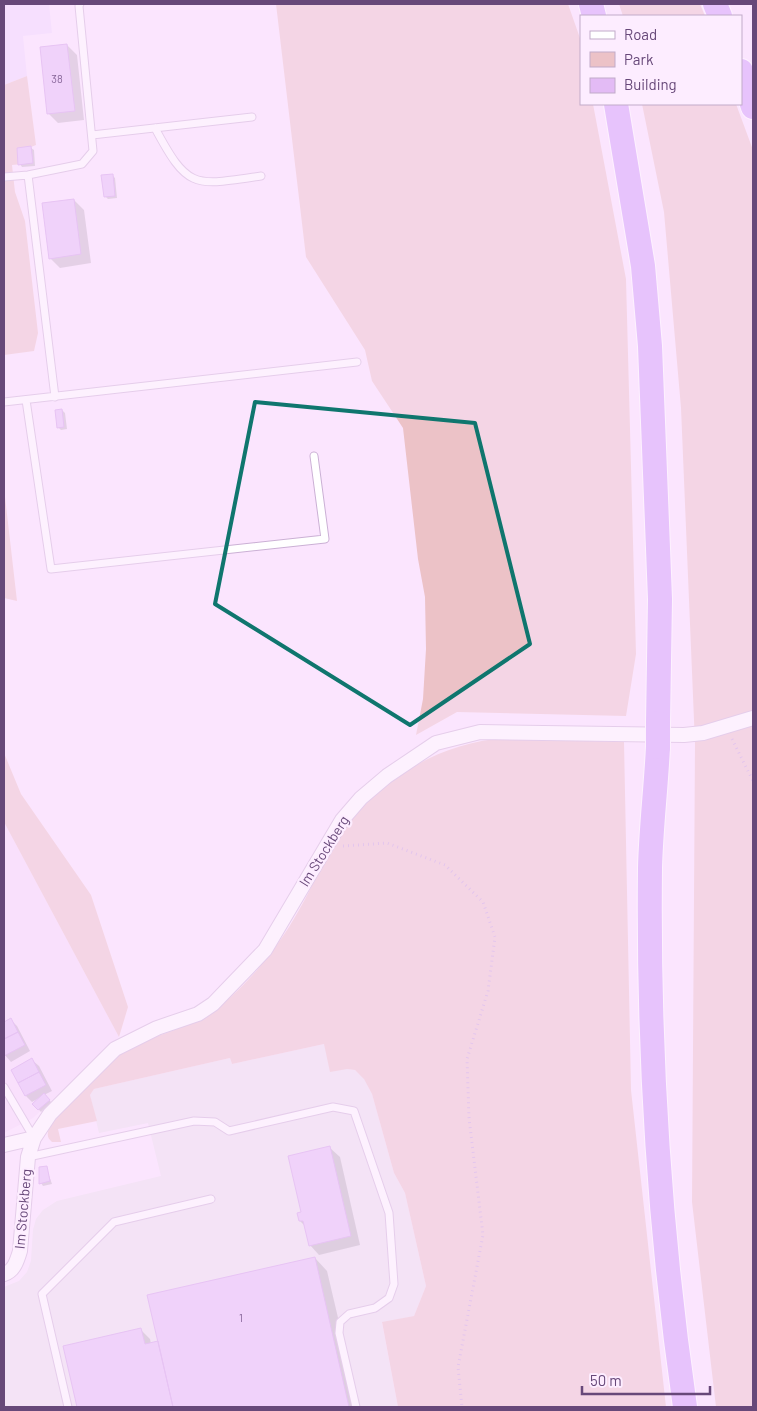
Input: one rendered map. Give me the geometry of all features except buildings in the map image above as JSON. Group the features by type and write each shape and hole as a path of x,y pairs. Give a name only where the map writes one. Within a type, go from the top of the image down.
{"highway":[{"path":"742,74 753,107"},
{"path":"616,105 644,266 650,346 660,599 658,747 650,866 651,1031 661,1206 671,1315 685,1407"}],"street":[{"name":"Im Stockberg","path":"4,1274 8,1273 17,1262 20,1251 28,1157 34,1138 50,1114 115,1048 157,1028 198,1014 213,1004 265,950 342,820 361,798 387,776 430,746 456,737 480,732 684,735 703,733 753,718"},
{"path":"4,1145 34,1138"}],"lane":[{"path":"4,177 28,175 82,164 93,151 80,4"},
{"path":"92,135 252,117"},
{"path":"155,128 173,162 190,178 212,184 261,176"},
{"path":"28,175 55,396"},
{"path":"4,402 357,362"},
{"path":"26,400 51,569 325,539 314,456"},
{"path":"4,1087 34,1138"},
{"path":"28,1157 194,1121 215,1122 229,1131 333,1107 354,1111 360,1122 389,1213 394,1284 389,1298 375,1308 349,1314 340,1322 339,1333 356,1407"},
{"path":"68,1407 42,1294 114,1222 211,1200"}],"path":[{"path":"726,726 753,781"},
{"path":"325,847 387,843 445,865 483,902 495,937 488,991 468,1059 469,1118 483,1235 458,1367 462,1407"}],"highlighted area":[{"path":"255,402 475,423 530,644 410,725 215,604"}],"shaded area":[{"path":"4,4 49,4 52,33 23,36 27,76 4,85"},
{"path":"4,822 119,1037 33,1118 4,1133"},
{"path":"324,1044 347,1069 355,1070 364,1078 372,1094 394,1173 405,1193 426,1286 414,1316 382,1323 398,1407 4,1407 4,1287 19,1281 27,1272 31,1261 33,1230 36,1219 43,1210 57,1201 161,1176 148,1123 99,1133 90,1095 94,1089 230,1058 232,1064"}],"green space":[{"path":"276,4 568,4 580,38 580,105 593,105 626,279 636,654 626,716 457,712 416,735 423,699 426,649 425,597 418,559 403,428 372,381 365,350 306,257"},
{"path":"619,4 700,4 705,15 623,15"},
{"path":"27,76 36,145 31,147 33,163 12,165 15,192 25,221 38,333 34,351 4,355 4,85"},
{"path":"642,105 736,105 753,150 753,1407 716,1407 692,1202 695,744 681,408 664,212"},
{"path":"4,488 17,601 4,598"},
{"path":"504,738 624,742 631,1090 666,1407 398,1407 382,1322 414,1316 426,1286 405,1193 394,1173 372,1094 364,1079 355,1070 347,1069 330,1072 324,1044 232,1064 230,1058 94,1089 90,1095 97,1121 58,1129 61,1142 52,1142 48,1137 48,1132 59,1115 82,1089 118,1055 137,1044 186,1026 209,1014 232,996 254,974 283,937 339,837 354,817 390,782 411,768 456,748 479,741"},
{"path":"4,753 21,794 91,895 128,1007 119,1037 4,822"}]}
